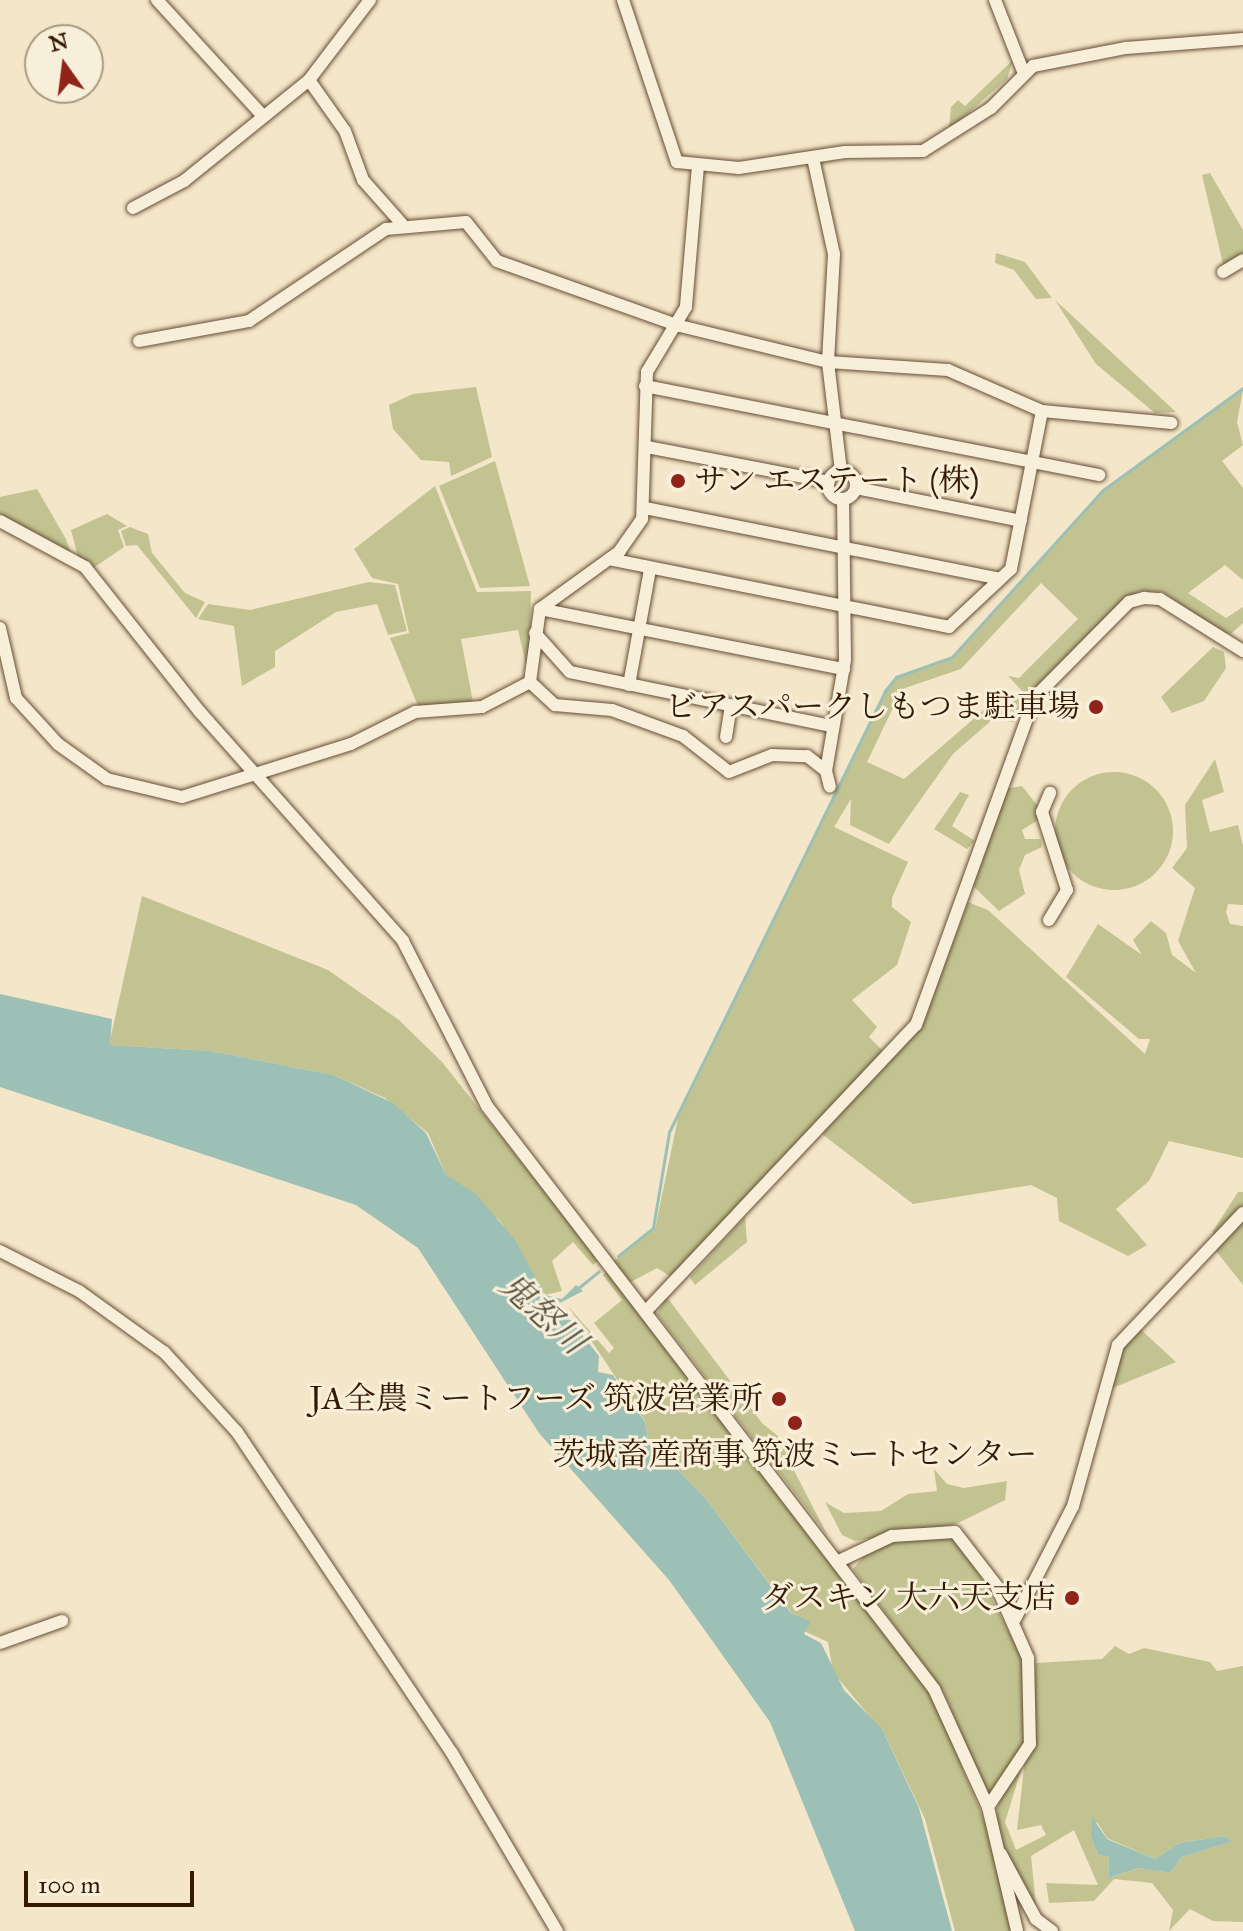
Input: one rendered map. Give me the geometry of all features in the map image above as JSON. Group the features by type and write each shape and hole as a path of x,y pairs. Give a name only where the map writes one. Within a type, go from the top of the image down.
{"street":[{"path":"157,0 263,116"},
{"path":"133,208 184,181 309,80 370,0"},
{"path":"623,0 677,162 698,166 767,167 813,158 923,151 991,108 1023,71 1126,48 1243,39"},
{"path":"995,0 1023,71"},
{"path":"309,80 345,131 363,180 402,224"},
{"path":"813,158 834,254 828,362 841,471"},
{"path":"530,682 540,609 609,559 637,531 645,508 645,386 660,345 680,326 698,166"},
{"path":"139,341 249,321 402,224 466,222 497,261 680,326 828,362 948,370 1042,411 1171,423"},
{"path":"1223,272 1243,260"},
{"path":"645,386 1099,475"},
{"path":"609,559 949,627 1011,569 1042,411"},
{"path":"647,447 829,482"},
{"path":"829,482 841,471"},
{"path":"841,471 853,476 856,488"},
{"path":"829,482 832,494 843,499"},
{"path":"856,488 1021,521"},
{"path":"843,499 856,488"},
{"path":"830,787 826,771 834,748 830,726 844,669 843,499"},
{"path":"645,508 999,579"},
{"path":"0,521 85,567 253,771 393,928 444,1011 487,1106 647,1310 934,1689 988,1807 1017,1931"},
{"path":"629,685 650,569"},
{"path":"647,1310 916,1025 1005,767 1035,697 1129,602 1160,599 1243,651"},
{"path":"540,609 844,669"},
{"path":"0,628 16,698 58,744 107,779 182,797 253,771 351,744 415,712 482,707 530,682"},
{"path":"535,633 570,672 830,726"},
{"path":"530,682 555,705 612,710 683,736 729,772 795,754 826,771"},
{"path":"726,737 731,706"},
{"path":"1049,920 1067,890 1042,812 1050,793"},
{"path":"1015,1619 1073,1506 1118,1345 1243,1213"},
{"path":"0,1251 79,1291 164,1352 237,1432 452,1753 557,1931"},
{"path":"839,1561 892,1536 955,1532 1015,1619 1028,1658 1030,1744 988,1807"},
{"path":"0,1643 62,1621"},
{"path":"1001,1854 1036,1919 1052,1931"}],"green space":[{"path":"1013,60 1007,79 949,130 951,107 958,100 965,106"},
{"path":"1210,173 1243,230 1243,257 1224,268 1202,175"},
{"path":"996,253 1025,262 1052,298 1036,299 1014,270 995,263"},
{"path":"1055,300 1176,412 1155,413 1096,364"},
{"path":"476,387 492,457 451,476 449,462 421,460 393,429 389,405 413,394"},
{"path":"1243,390 1237,422 1243,445 1222,461 1243,488 1243,580 1225,565 1188,593 1226,618 1243,607 1243,623 1231,634 1221,632 1163,592 1139,591 1028,697 1008,676 1019,678 1078,619 1041,583 961,669 902,689 867,762 904,779 1007,690 1024,703 1013,722 993,719 953,754 889,844 850,825 851,799 834,827 908,862 892,898 892,907 911,922 897,965 852,1000 877,1027 869,1037 884,1052 673,1278 657,1268 629,1283 613,1262 655,1229 678,1118 887,690 897,678 953,657 1104,491"},
{"path":"495,461 530,586 480,588 439,486"},
{"path":"435,486 477,592 531,591 529,677 518,630 461,639 473,702 418,706 390,638 409,633 398,584 372,578 354,549"},
{"path":"37,489 71,553 0,518 0,497"},
{"path":"107,514 127,526 118,530 124,547 92,569 78,557 71,530"},
{"path":"130,527 148,534 152,553 185,593 205,602 196,618 137,545 126,546 121,531"},
{"path":"369,582 395,585 407,631 388,635 377,604 336,612 275,651 275,667 242,686 234,626 198,619 208,604 250,610"},
{"path":"1213,647 1224,652 1226,668 1204,701 1172,713 1161,697"},
{"path":"1215,759 1224,792 1202,800 1210,832 1238,825 1243,846 1243,905 1228,904 1226,912 1230,924 1243,926 1243,1158 1169,1141 1149,1181 1116,1209 1147,1245 1128,1256 1059,1221 1057,1198 1031,1185 913,1204 822,1134 922,1027 968,902 988,910 1145,1054 1150,1039 1139,1039 1066,977 1098,924 1142,955 1133,940 1151,921 1166,933 1172,955 1196,973 1178,941 1195,888 1172,868 1187,848 1185,805"},
{"path":"1114,772 1137,776 1156,789 1169,808 1173,831 1169,854 1156,873 1137,886 1114,890 1091,886 1072,873 1059,854 1055,831 1059,808 1072,789 1091,776"},
{"path":"1022,786 1037,805 1038,820 1022,830 1025,839 1041,839 1042,847 1025,855 1019,870 1025,894 999,911 971,884 1004,789"},
{"path":"960,792 969,795 952,826 975,841 967,849 934,829"},
{"path":"142,896 328,970 399,1020 442,1062 599,1260 593,1265 573,1242 552,1261 562,1291 545,1295 500,1221 446,1175 428,1133 385,1098 334,1075 211,1051 109,1045"},
{"path":"1238,1192 1243,1192 1243,1285 1213,1247 1213,1231"},
{"path":"745,1217 747,1242 695,1285 690,1277"},
{"path":"609,1270 930,1691 990,1834 1011,1931 955,1931 925,1819 885,1735 833,1672 828,1642 806,1632 706,1499 648,1439 645,1421 568,1306 609,1353 614,1348 594,1323 622,1300 603,1275"},
{"path":"666,1296 762,1423 789,1445 787,1457 828,1536 657,1314"},
{"path":"1138,1327 1176,1362 1108,1390 1123,1347"},
{"path":"934,1469 947,1484 964,1488 1007,1481 1005,1500 956,1524 855,1541 842,1535 825,1502 844,1513 881,1511 908,1494 937,1491"},
{"path":"918,1534 948,1535 965,1546 1023,1660 1023,1748 988,1794 943,1691 853,1569 872,1546"},
{"path":"1115,1646 1129,1654 1144,1648 1210,1662 1217,1671 1243,1666 1243,1922 1213,1921 1190,1909 1169,1931 1173,1910 1152,1883 1114,1879 1094,1901 1049,1903 1046,1883 1098,1885 1074,1830 1031,1856 1037,1916 1003,1844 996,1819 1001,1789 1021,1770 1005,1822 1016,1850 1046,1835 1041,1825 1017,1830 1036,1663 1102,1659","holes":["1097,1822 1107,1838 1155,1859 1179,1843 1224,1836 1231,1841 1182,1857 1170,1873 1140,1868 1108,1878 1109,1857 1098,1855 1091,1837"]}],"water":[{"name":"鬼怒川","path":"0,994 112,1019 110,1045 211,1051 334,1075 393,1103 426,1133 446,1175 476,1194 515,1240 545,1295 562,1299 576,1285 583,1291 558,1304 599,1356 598,1372 613,1375 645,1422 648,1439 706,1499 791,1613 811,1622 804,1634 821,1643 844,1690 882,1729 919,1808 952,1931 855,1931 770,1722 669,1580 539,1433 418,1248 356,1205 0,1087"},
{"path":"1092,1817 1107,1839 1155,1859 1179,1843 1224,1836 1232,1841 1182,1857 1170,1873 1139,1868 1108,1878 1109,1857 1098,1855 1091,1837"}],"waterway":[{"path":"618,1256 653,1228 669,1132 885,691 896,677 952,657 1103,490 1243,388"},
{"path":"577,1289 599,1271"}],"place":[{"name":"サン エステート (株)","path":"678,481"},
{"name":"ビアスパークしもつま駐車場","path":"1096,707"},
{"name":"JA全農ミートフーズ 筑波営業所","path":"779,1399"},
{"name":"茨城畜産商事 筑波ミートセンター","path":"795,1423"},
{"name":"ダスキン 大六天支店","path":"1072,1598"}]}
